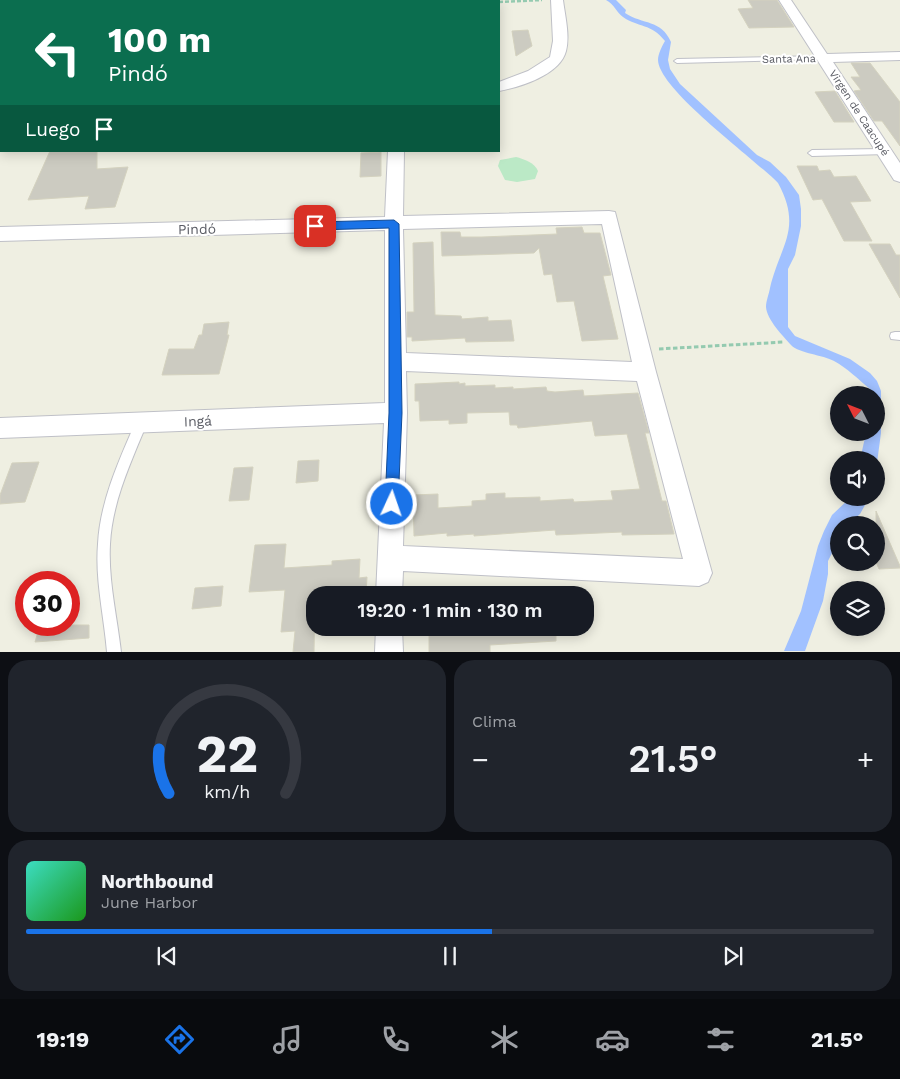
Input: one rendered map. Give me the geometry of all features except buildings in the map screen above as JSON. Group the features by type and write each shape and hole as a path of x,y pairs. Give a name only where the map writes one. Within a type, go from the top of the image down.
{"street":[{"path":"500,87 539,71 552,62 559,51 557,0"},
{"name":"Virgen de Caacupé","path":"785,0 900,176"},
{"name":"Santa Ana","path":"823,58 900,56"},
{"path":"389,586 396,413 394,224 396,152"},
{"name":"Pindó","path":"0,234 609,217 643,361"},
{"path":"389,558 699,573 643,361 395,362"},
{"name":"Ingá","path":"0,428 396,413"},
{"path":"389,636 389,652"}],"lane":[{"name":"Santa Ana","path":"677,61 823,58"},
{"path":"812,154 884,152"},
{"path":"114,652 106,570 105,533 120,475 141,423"}],"path":[{"path":"500,2 542,0"},
{"path":"643,361 784,342"}],"green space":[{"path":"516,157 526,160 534,166 538,171 535,179 517,182 505,180 498,166 500,160"}],"water":[{"path":"606,0 616,0 626,10 625,13 662,29 671,42 668,60 670,69 680,84 757,155 770,162 786,177 799,195 801,226 795,255 788,269 788,327 795,336 850,359 870,373 879,386 867,386 834,361 794,348 776,328 769,317 766,305 774,273 784,248 789,225 789,213 778,183 690,106 662,73 658,60 665,41 660,35 650,28 623,17"},
{"path":"864,441 880,441 879,451 862,451"},
{"path":"842,506 864,506 858,516 832,515"},
{"path":"830,519 830,557 823,601 805,651 784,651 801,611 818,546"}],"route":[{"path":"315,226 394,224 396,413 392,504"}]}
